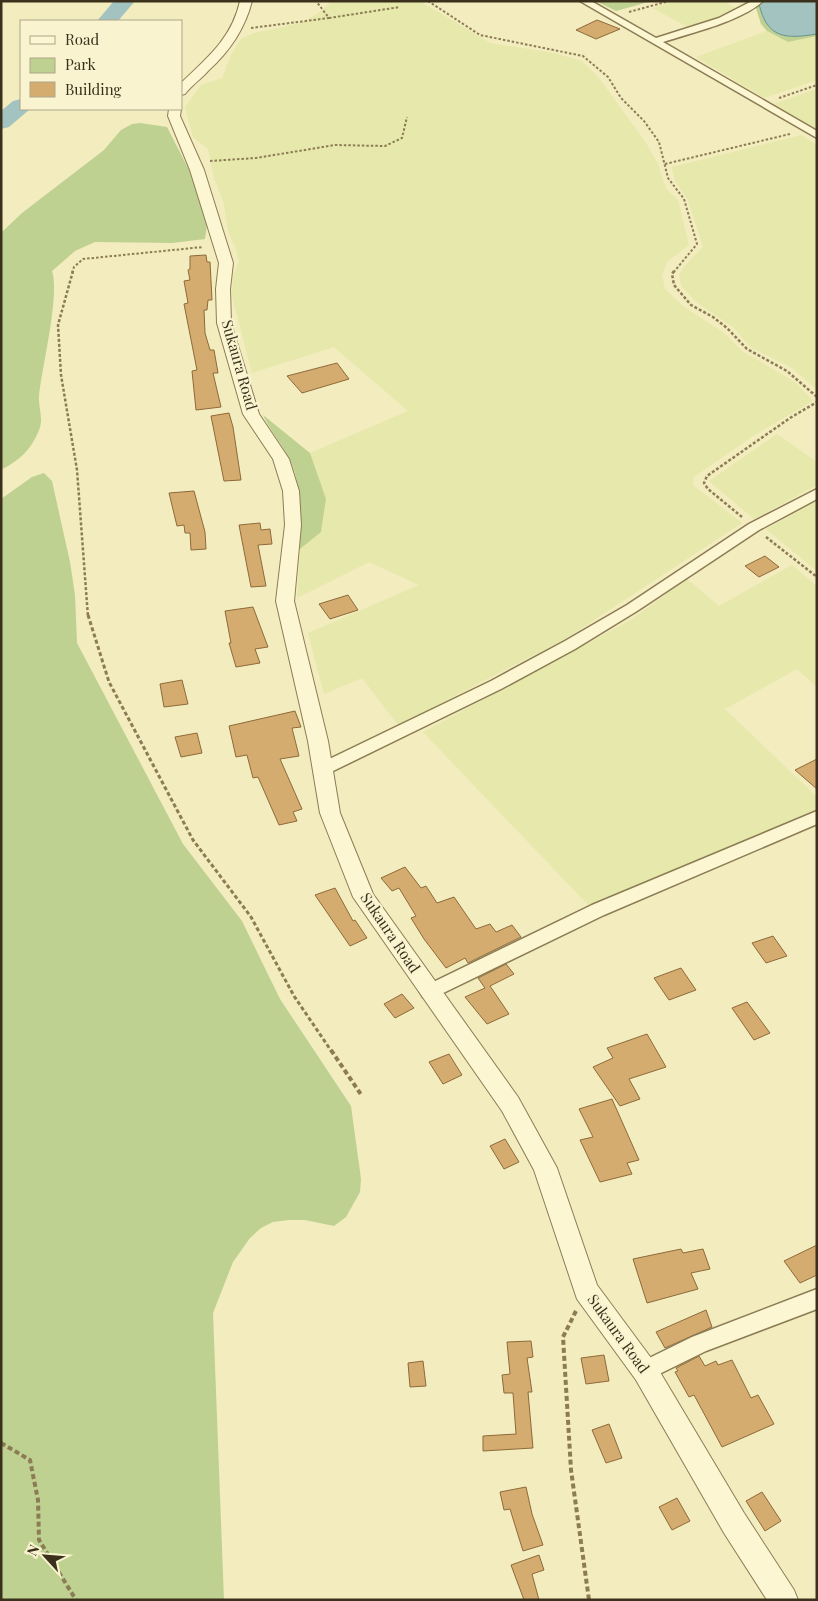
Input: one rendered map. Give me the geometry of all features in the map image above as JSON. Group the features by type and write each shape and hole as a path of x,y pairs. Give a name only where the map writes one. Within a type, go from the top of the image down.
{"street":[{"path":"182,90 214,58 238,27 244,16 246,1"},
{"path":"584,1 657,41 817,135"},
{"path":"657,41 744,11 759,1"},
{"name":"Sukaura Road","path":"175,110 174,116 197,170 221,243 226,263 223,288 224,323 251,414 281,459 291,492 293,525 285,601 330,813 364,897 510,1104 545,1168 586,1291 645,1370 734,1523 784,1600"},
{"path":"322,769 496,686 570,646 632,608 754,526 817,493"},
{"path":"430,992 598,910 817,817"},
{"path":"645,1370 699,1344 817,1298"}],"path":[{"path":"316,1 329,18"},
{"path":"428,1 480,36 583,56 608,77 621,98 644,121 659,142 668,178 684,200 697,244 672,274 674,286 691,305 713,317 727,328 747,349 787,371 817,397"},
{"path":"612,17 669,1"},
{"path":"238,27 255,28 289,25 400,7"},
{"path":"762,104 817,85"},
{"path":"197,170 212,159 256,158 335,145 385,146 402,138 407,118"},
{"path":"664,164 808,130"},
{"path":"221,243 188,250 101,256 83,259 74,267 58,325 61,374 77,470 88,619 109,682 193,840 251,917 294,996 362,1096"},
{"path":"817,402 790,418 706,476 704,483 708,489 817,577"},
{"path":"586,1291 562,1337 570,1470 589,1600"},
{"path":"1,1443 30,1460 38,1500 39,1540 76,1600"}],"green space":[{"path":"332,1 420,1 490,43 554,53 582,61 599,78 646,143 658,164 666,189 678,200 689,245 668,261 662,275 665,289 684,307 723,332 742,351 795,382 813,401 753,436 694,477 693,485 742,523 565,639 398,725 362,678 324,694 308,633 419,585 369,562 297,598 300,549 321,532 326,500 310,453 408,411 334,347 252,373 232,296 233,276 239,262 236,249 228,231 224,204 214,178 208,149 193,137 185,107 201,85 222,78 231,55 241,39 254,33 301,23 320,12"},
{"path":"596,1 652,1 616,11"},
{"path":"674,1 723,1 741,11 692,29 652,8"},
{"path":"759,4 767,24 779,34 796,36 817,34 817,36 788,42 767,31 761,24 755,5"},
{"path":"767,31 788,42 817,36 817,80 764,98 696,57"},
{"path":"817,89 817,130 774,104 810,91"},
{"path":"140,123 167,127 190,172 207,225 205,239 172,243 95,242 75,251 52,271 54,297 39,396 40,426 36,437 24,454 1,470 1,233 22,213 104,150 121,130 132,124"},
{"path":"801,135 817,145 817,390 792,368 750,347 734,328 696,302 681,285 679,275 684,266 703,247 688,200 675,181 672,167"},
{"path":"263,415 310,453 326,499 321,532 300,549 299,502 293,468"},
{"path":"777,434 817,462 817,485 754,519 709,481"},
{"path":"44,473 52,481 70,562 75,595 77,643 183,844 242,921 280,999 351,1106 361,1179 360,1192 346,1217 334,1226 305,1220 289,1220 273,1222 261,1228 250,1238 233,1262 213,1313 224,1600 1,1600 1,499 32,477"},
{"path":"817,501 817,571 766,529"},
{"path":"792,565 817,586 817,687 797,669 725,709 817,797 817,810 591,908 423,732 629,621 687,579 719,606"}],"water":[{"path":"764,1 817,1 817,34 787,36 779,34 767,24 763,16 759,4"}],"building":[{"path":"597,20 620,29 596,39 576,30"},
{"path":"206,255 207,262 210,262 212,300 208,300 207,310 204,310 205,333 210,350 214,350 218,373 213,373 221,407 196,410 192,371 197,370 184,304 188,303 184,281 190,280 188,270 190,269 190,256"},
{"path":"337,363 349,379 302,393 287,376"},
{"path":"229,413 241,480 224,481 211,416"},
{"path":"194,491 205,532 206,549 191,550 190,533 185,533 184,525 177,526 169,493"},
{"path":"260,523 261,530 270,529 272,544 258,545 266,586 251,587 239,525"},
{"path":"765,556 779,567 759,577 745,566"},
{"path":"348,595 358,610 330,619 319,604"},
{"path":"253,607 268,647 255,649 260,663 236,667 229,643 231,643 225,611"},
{"path":"182,680 188,704 164,707 160,684"},
{"path":"295,711 301,727 292,728 299,756 280,759 302,809 293,812 297,821 279,825 258,777 253,778 247,755 236,757 229,726"},
{"path":"197,733 202,753 181,757 175,737"},
{"path":"817,759 817,789 795,770"},
{"path":"405,867 421,888 426,886 437,903 454,897 476,929 490,924 496,932 512,925 521,937 468,963 465,958 446,968 411,918 416,916 399,888 392,891 381,878"},
{"path":"335,888 353,921 355,920 367,938 350,946 315,895"},
{"path":"773,936 787,956 766,963 752,943"},
{"path":"506,964 514,974 490,986 509,1014 487,1024 465,997 485,988 478,978"},
{"path":"681,968 696,990 669,1000 654,978"},
{"path":"402,994 414,1008 395,1018 384,1004"},
{"path":"747,1002 770,1033 754,1040 732,1008"},
{"path":"647,1034 666,1067 629,1079 640,1099 620,1106 593,1067 613,1058 607,1048"},
{"path":"449,1054 462,1075 443,1084 429,1062"},
{"path":"612,1099 639,1160 627,1163 632,1174 600,1182 580,1140 593,1137 579,1109"},
{"path":"505,1139 519,1162 504,1169 490,1146"},
{"path":"817,1245 817,1275 800,1283 784,1261"},
{"path":"681,1249 683,1253 703,1249 710,1269 691,1273 698,1289 647,1303 633,1259"},
{"path":"706,1310 712,1327 665,1348 656,1332"},
{"path":"531,1341 533,1357 527,1358 532,1392 528,1392 533,1448 483,1451 483,1436 516,1434 513,1393 504,1393 502,1375 510,1374 507,1342"},
{"path":"604,1355 609,1381 586,1384 581,1358"},
{"path":"699,1356 705,1366 716,1361 718,1365 732,1360 751,1398 758,1395 774,1424 722,1447 694,1395 689,1397 675,1372 678,1371 676,1368"},
{"path":"423,1361 426,1386 410,1387 408,1363"},
{"path":"609,1424 622,1458 606,1463 592,1430"},
{"path":"526,1487 532,1514 543,1545 523,1551 510,1509 504,1510 500,1492"},
{"path":"762,1492 781,1521 765,1531 746,1501"},
{"path":"677,1498 690,1521 672,1530 659,1507"},
{"path":"539,1555 544,1570 532,1574 539,1600 524,1600 511,1565"}],"waterway":[{"path":"108,20 125,1"},
{"path":"1,122 20,107"}]}
